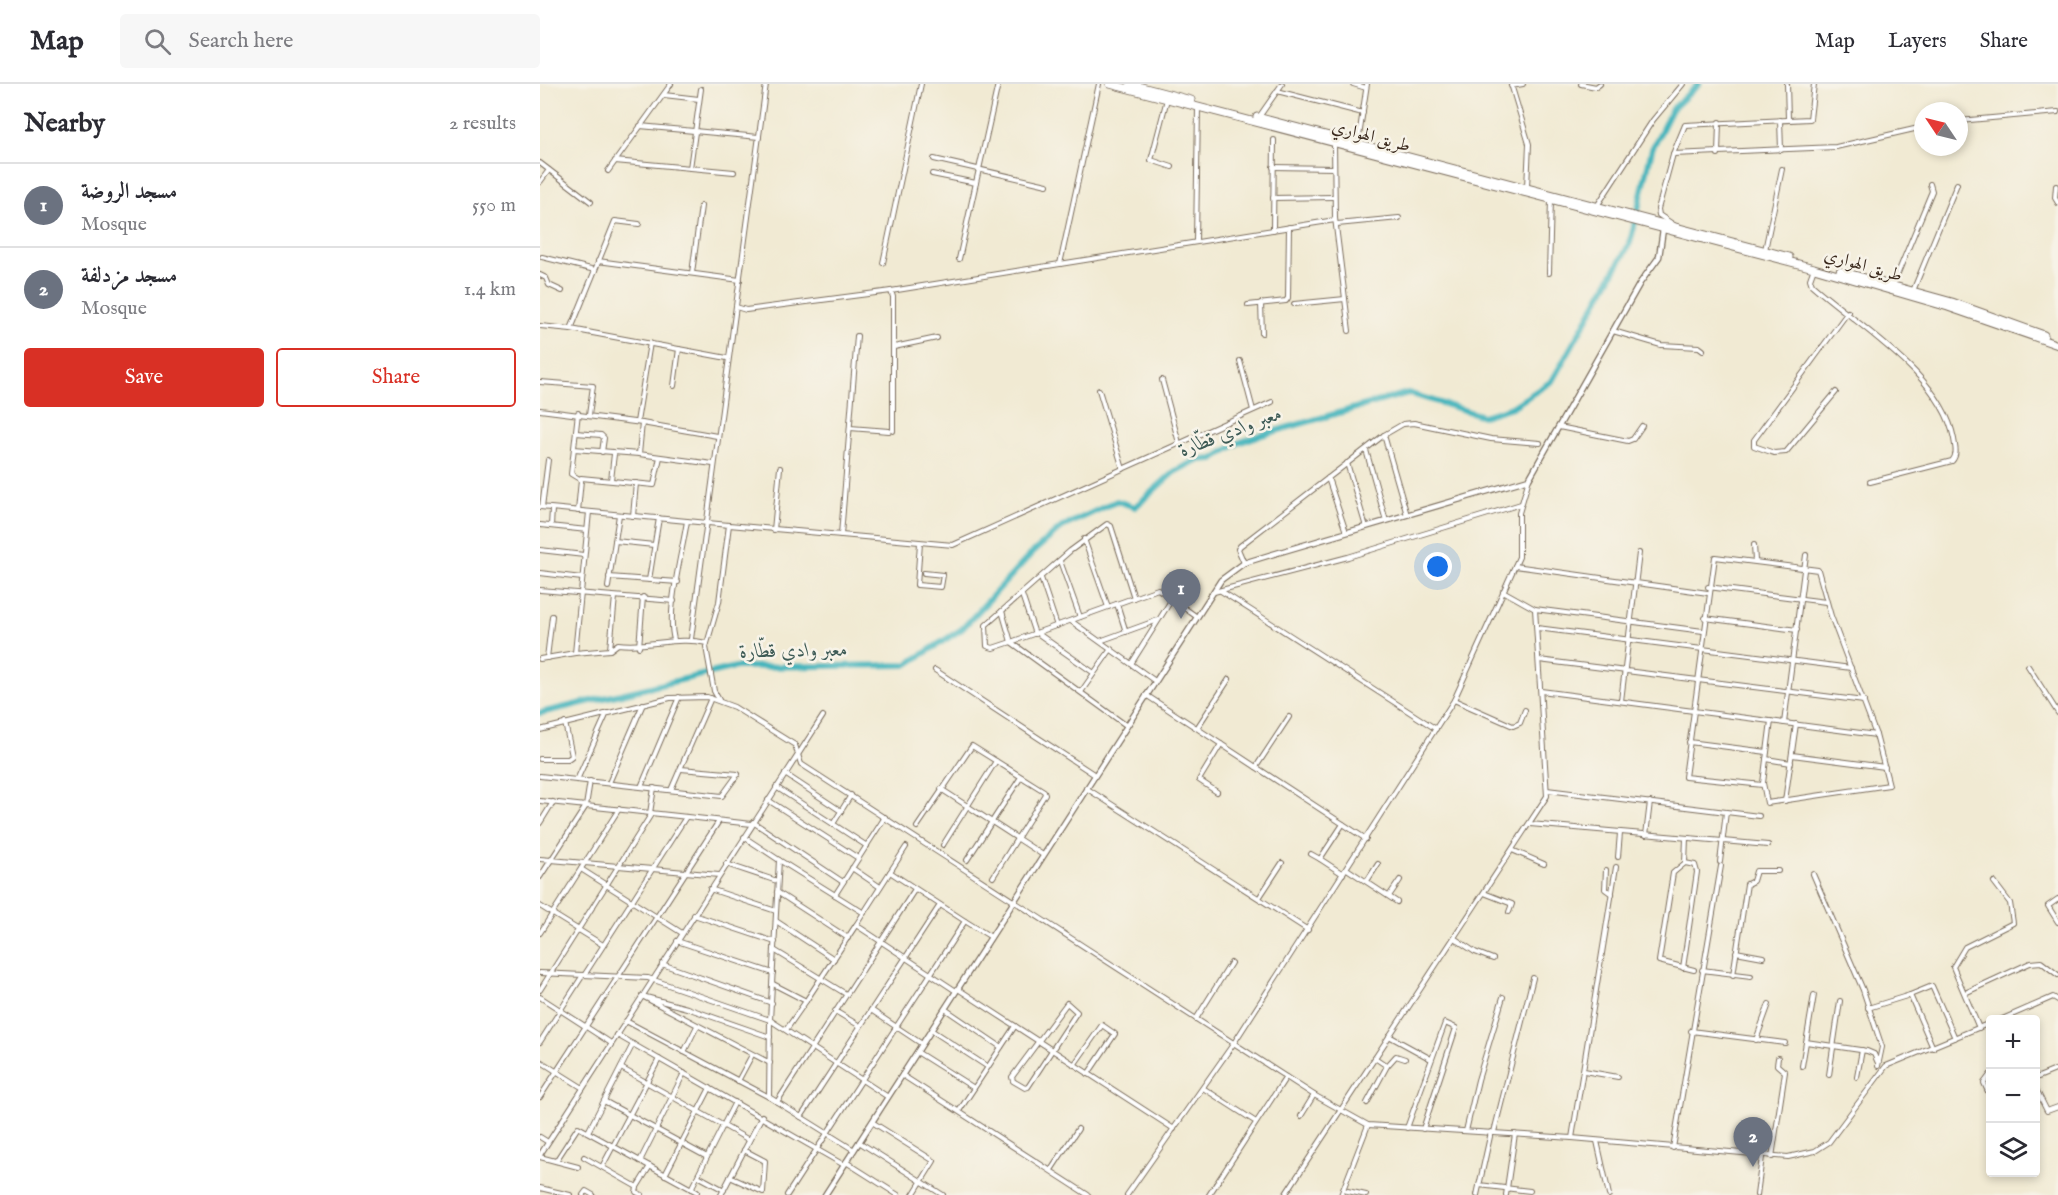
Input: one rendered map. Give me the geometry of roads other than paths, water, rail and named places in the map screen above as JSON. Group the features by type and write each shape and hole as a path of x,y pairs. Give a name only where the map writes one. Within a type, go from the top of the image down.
{"highway":[{"name":"طريق الهواري","path":"1110,84 1334,142 1527,188 1597,206 1625,216"},
{"name":"طريق الهواري","path":"1130,84 1358,144 1551,199 1625,216"},
{"path":"1625,216 1659,226"},
{"name":"طريق الهواري","path":"1659,226 1680,228 1893,285 2058,340"},
{"name":"طريق الهواري","path":"1659,226 1948,307 2058,345"}],"street":[{"path":"608,171 671,84"},
{"path":"691,639 727,358 740,280 766,84"},
{"path":"883,263 921,84"},
{"path":"959,259 998,84"},
{"path":"1060,264 1099,84"},
{"path":"1258,118 1282,84"},
{"path":"1353,84 1366,86 1358,144"},
{"path":"1523,84 1511,85 1529,144 1527,188"},
{"path":"1581,84 1596,87 1600,84"},
{"path":"1597,206 1653,120 1683,84"},
{"path":"1787,84 1788,119"},
{"path":"1680,228 1658,213 1673,154 1685,125 1810,119 1814,84"},
{"path":"690,168 701,89"},
{"path":"1277,91 1363,113"},
{"path":"663,94 699,99"},
{"path":"1167,99 1151,160 1172,167"},
{"path":"1196,241 1198,106"},
{"path":"1968,120 2058,112"},
{"path":"1780,120 1781,150"},
{"path":"1718,154 1719,122"},
{"path":"640,126 759,137"},
{"path":"1673,154 1718,154 1836,147 1914,129"},
{"path":"1273,230 1274,140"},
{"path":"1334,142 1334,197 1349,331"},
{"path":"934,159 1047,184"},
{"path":"615,161 734,172"},
{"path":"540,163 591,202"},
{"path":"1273,167 1334,168"},
{"path":"1765,250 1782,169"},
{"path":"540,182 549,170"},
{"path":"932,174 976,183"},
{"path":"1893,285 1932,191 1930,184"},
{"path":"1913,291 1957,184"},
{"path":"2056,186 2054,196 2058,203"},
{"path":"1273,198 1334,197"},
{"path":"1549,273 1551,199"},
{"path":"692,273 701,206"},
{"path":"736,307 746,310 959,282 1289,227 1399,218"},
{"path":"571,329 615,221 639,224"},
{"path":"1127,1195 1234,1043 1454,700 1520,552 1521,504 1529,479 1613,331 1659,257 1659,226"},
{"path":"1248,305 1286,301 1288,298 1289,227"},
{"path":"542,257 595,270"},
{"path":"598,261 740,280"},
{"path":"1814,268 1810,279 1812,285 1848,312 1939,400 1949,419 1956,451 1950,462 1870,482"},
{"path":"540,275 546,278 549,285 562,291"},
{"path":"850,428 891,431 894,347 891,291"},
{"path":"1294,304 1345,299"},
{"path":"1261,303 1262,333"},
{"path":"1836,392 1786,452 1774,453 1755,447 1754,440 1848,312"},
{"path":"540,326 571,329 727,358"},
{"path":"1613,331 1661,345 1699,347 1703,350"},
{"path":"841,535 857,336"},
{"path":"894,347 937,338"},
{"path":"639,454 640,423 650,343"},
{"path":"674,386 679,349"},
{"path":"1240,361 1253,410"},
{"path":"1162,380 1179,443"},
{"path":"540,382 593,386 589,415"},
{"path":"1099,390 1123,468"},
{"path":"548,460 541,507 774,530 956,544 1272,402"},
{"path":"540,410 578,413 717,435"},
{"path":"578,413 571,475 581,478 656,484 660,457"},
{"path":"1244,564 1238,549 1240,546 1384,435 1403,424 1414,423 1491,439 1540,443"},
{"path":"1559,427 1628,441 1633,439 1641,426"},
{"path":"576,433 601,435 604,438 602,452"},
{"path":"1384,435 1407,515"},
{"path":"574,449 614,454 639,454 713,464"},
{"path":"1366,449 1386,521"},
{"path":"611,480 614,454"},
{"path":"1347,463 1366,527"},
{"path":"774,530 780,468"},
{"path":"578,511 581,478"},
{"path":"1328,478 1346,532"},
{"path":"825,1195 1155,681 1213,592 1228,574 1244,564 1529,479"},
{"path":"633,516 636,483"},
{"path":"1213,592 1348,557 1521,504"},
{"path":"550,526 552,508"},
{"path":"575,653 589,512"},
{"path":"608,587 619,514"},
{"path":"649,580 659,518"},
{"path":"674,640 671,628 674,600 687,521"},
{"path":"1134,598 1109,524 1084,539 986,625 987,646 993,648 1057,626 1159,589 1197,617"},
{"path":"540,525 587,530"},
{"path":"719,700 714,691 708,666 706,643 719,602 729,525"},
{"path":"1084,539 1108,607"},
{"path":"615,540 654,545"},
{"path":"920,543 917,585 941,586 943,575"},
{"path":"1754,544 1755,561"},
{"path":"540,550 584,555"},
{"path":"1620,702 1639,553"},
{"path":"1784,723 1806,555"},
{"path":"1763,785 1686,779 1708,587 1714,558 1755,561 1818,571 1826,602 1876,735 1889,784 1767,802 1763,785 1771,721"},
{"path":"1060,561 1080,617"},
{"path":"1515,566 1708,593"},
{"path":"540,573 582,578"},
{"path":"924,573 949,576"},
{"path":"609,577 678,582"},
{"path":"1041,577 1057,626"},
{"path":"1708,587 1826,602"},
{"path":"540,590 674,600"},
{"path":"1220,590 1436,729"},
{"path":"1503,591 1535,609 1703,631"},
{"path":"1022,594 1036,633 1094,673"},
{"path":"610,650 615,597"},
{"path":"639,647 643,597"},
{"path":"1131,664 1172,599"},
{"path":"1117,604 1126,632"},
{"path":"1285,1195 1547,796 1535,609"},
{"path":"1002,611 1011,642 1127,726"},
{"path":"548,658 552,615"},
{"path":"1705,618 1797,630"},
{"path":"1099,641 1159,620"},
{"path":"1070,621 1155,681"},
{"path":"1537,628 1851,668"},
{"path":"540,659 610,650 618,644 639,647 691,639 706,643"},
{"path":"1081,692 1111,649"},
{"path":"1539,660 1864,701"},
{"path":"2028,666 2058,713"},
{"path":"935,670 1095,775"},
{"path":"1197,728 1229,679"},
{"path":"671,790 714,691"},
{"path":"1541,691 1876,735"},
{"path":"1146,695 1366,839"},
{"path":"640,787 680,696"},
{"path":"540,730 680,696 719,700 795,745 801,764 1314,1095 1368,1125 1572,1138 1762,1157 1796,1156 1823,1146 1848,1118 1886,1066 1986,1025"},
{"path":"1454,700 1513,726 1520,723 1525,710"},
{"path":"609,783 643,704"},
{"path":"577,780 607,713"},
{"path":"578,1167 540,1156 823,716"},
{"path":"1256,767 1289,717"},
{"path":"540,759 568,759 572,756 566,723"},
{"path":"1785,801 1796,724"},
{"path":"1689,742 1767,752"},
{"path":"1217,792 1199,780 1221,744"},
{"path":"917,827 970,747 1021,777 1045,793 993,877"},
{"path":"1792,755 1885,767"},
{"path":"1766,759 1791,763"},
{"path":"943,845 996,761"},
{"path":"540,776 722,796 738,774 681,769"},
{"path":"785,774 841,811"},
{"path":"967,861 1021,777"},
{"path":"540,877 586,806 590,781"},
{"path":"776,787 867,846"},
{"path":"540,990 651,813 654,788"},
{"path":"1086,788 1308,930"},
{"path":"941,789 1043,855"},
{"path":"1547,790 1760,816"},
{"path":"833,824 850,795"},
{"path":"768,800 858,858"},
{"path":"540,801 753,823 843,882"},
{"path":"540,824 553,802"},
{"path":"1646,835 1650,802"},
{"path":"540,933 619,809"},
{"path":"1673,1148 1721,864 1726,812"},
{"path":"540,1042 686,817"},
{"path":"835,895 885,817"},
{"path":"540,1097 719,820"},
{"path":"1320,859 1343,824"},
{"path":"1530,824 1722,842 1768,844"},
{"path":"1618,857 1620,833"},
{"path":"744,837 864,913"},
{"path":"1686,838 1685,863 1673,873 1659,961 1694,970"},
{"path":"786,1030 906,847"},
{"path":"1512,850 1544,864"},
{"path":"1311,854 1344,874"},
{"path":"540,859 719,875"},
{"path":"770,1097 770,1020 779,860"},
{"path":"1259,898 1282,863"},
{"path":"1683,968 1696,872 1695,865 1685,863"},
{"path":"726,864 777,881"},
{"path":"1367,881 1378,864"},
{"path":"1572,1138 1616,867"},
{"path":"852,868 880,887"},
{"path":"581,869 682,933"},
{"path":"1347,869 1397,902"},
{"path":"1606,870 1605,889 1612,894"},
{"path":"1733,975 1747,884 1753,881 1756,871 1778,871"},
{"path":"890,872 991,937"},
{"path":"1813,874 1850,953 1882,1047 1878,1066"},
{"path":"1389,896 1400,880"},
{"path":"1979,1028 1953,967 1965,947 2013,923 2010,903 1994,882"},
{"path":"777,1102 915,889"},
{"path":"710,890 776,911"},
{"path":"777,892 848,938"},
{"path":"1484,893 1512,904 1509,912"},
{"path":"2058,899 2048,907 2058,922"},
{"path":"801,1117 940,905"},
{"path":"540,906 603,945"},
{"path":"694,915 775,942"},
{"path":"776,920 834,959"},
{"path":"787,1195 965,921"},
{"path":"856,925 1174,1129"},
{"path":"1454,938 1475,952 1493,959"},
{"path":"677,940 774,973"},
{"path":"774,950 846,994"},
{"path":"1736,952 1763,957"},
{"path":"1965,993 2030,963 2041,962 2058,975"},
{"path":"1196,1019 1231,963"},
{"path":"662,964 772,1003"},
{"path":"1702,970 1751,976"},
{"path":"540,973 617,976 652,980 770,1020 888,1097"},
{"path":"1477,1195 1533,978"},
{"path":"773,984 806,1001"},
{"path":"1868,1008 1932,986 1955,1038"},
{"path":"1802,1066 1814,995"},
{"path":"1910,995 1933,1048"},
{"path":"642,996 752,1056 770,1063"},
{"path":"642,996 687,1008 770,1037"},
{"path":"540,997 611,1043"},
{"path":"1466,1131 1478,1080 1503,997"},
{"path":"2011,1015 2039,1001 2053,997 2058,1000"},
{"path":"1829,1075 1840,1001"},
{"path":"1064,1004 1071,1006 1077,1012 1052,1051 1028,1087 1013,1081 1012,1077 1064,1004"},
{"path":"1756,1040 1769,1004"},
{"path":"945,1009 1001,1047"},
{"path":"871,1010 922,1044"},
{"path":"835,1011 860,1026"},
{"path":"626,1021 770,1097 854,1150"},
{"path":"1407,1128 1443,1024 1455,1026 1423,1130"},
{"path":"1074,1065 1102,1025 1114,1032 1088,1074"},
{"path":"684,1052 697,1026"},
{"path":"959,1111 1015,1026"},
{"path":"931,1030 988,1067"},
{"path":"1691,1031 1785,1043"},
{"path":"616,1035 898,1195"},
{"path":"1389,1036 1431,1059"},
{"path":"1806,1042 1862,1050 1874,1054 1880,1073"},
{"path":"588,1132 633,1044"},
{"path":"1857,1077 1862,1050"},
{"path":"917,1052 974,1088"},
{"path":"738,1082 752,1056"},
{"path":"1367,1103 1396,1056 1405,1059"},
{"path":"1375,1058 1388,1066"},
{"path":"1772,1157 1785,1072 1777,1065 1778,1058"},
{"path":"602,1167 660,1059"},
{"path":"540,1061 583,1088"},
{"path":"621,1068 749,1140"},
{"path":"2040,1076 2058,1069"},
{"path":"1584,1071 1618,1077"},
{"path":"640,1161 684,1073"},
{"path":"902,1075 1088,1195"},
{"path":"1209,1195 1287,1077"},
{"path":"665,1175 710,1088"},
{"path":"1203,1088 1256,1122"},
{"path":"1301,1116 1314,1095"},
{"path":"2040,1099 2044,1109 2048,1111 2058,1107"},
{"path":"604,1101 707,1157"},
{"path":"691,1189 735,1102"},
{"path":"721,1195 762,1116"},
{"path":"872,1122 934,1161 913,1195"},
{"path":"1366,1195 1342,1192 1368,1125"},
{"path":"556,1161 578,1127 697,1192"},
{"path":"1051,1170 1078,1130"},
{"path":"1506,1195 1515,1134"},
{"path":"540,1137 548,1142"},
{"path":"1597,1141 1609,1195"},
{"path":"859,1142 943,1195"},
{"path":"744,1150 765,1161 764,1194"},
{"path":"584,1157 637,1187"},
{"path":"1757,1195 1762,1157"},
{"path":"642,1195 636,1192 637,1187 650,1166"},
{"path":"698,1176 724,1190"},
{"path":"730,1177 764,1194"},
{"path":"1479,1185 1530,1191"},
{"path":"540,1188 570,1195"},
{"path":"754,1195 757,1189"},
{"path":"583,1195 586,1191 593,1195"}],"waterway":[{"name":"معبر وادي قطّارة","path":"540,713 736,667 906,665 962,629 1032,553 1062,527 1117,501 1135,507 1174,472 1197,460 1213,459 1238,443 1258,436 1408,393 1483,416 1512,407 1552,381 1630,243 1652,149 1672,109 1699,84"}],"place":[{"name":"مسجد الروضة","path":"1181,619"},
{"name":"مسجد مزدلفة","path":"1753,1167"}]}
